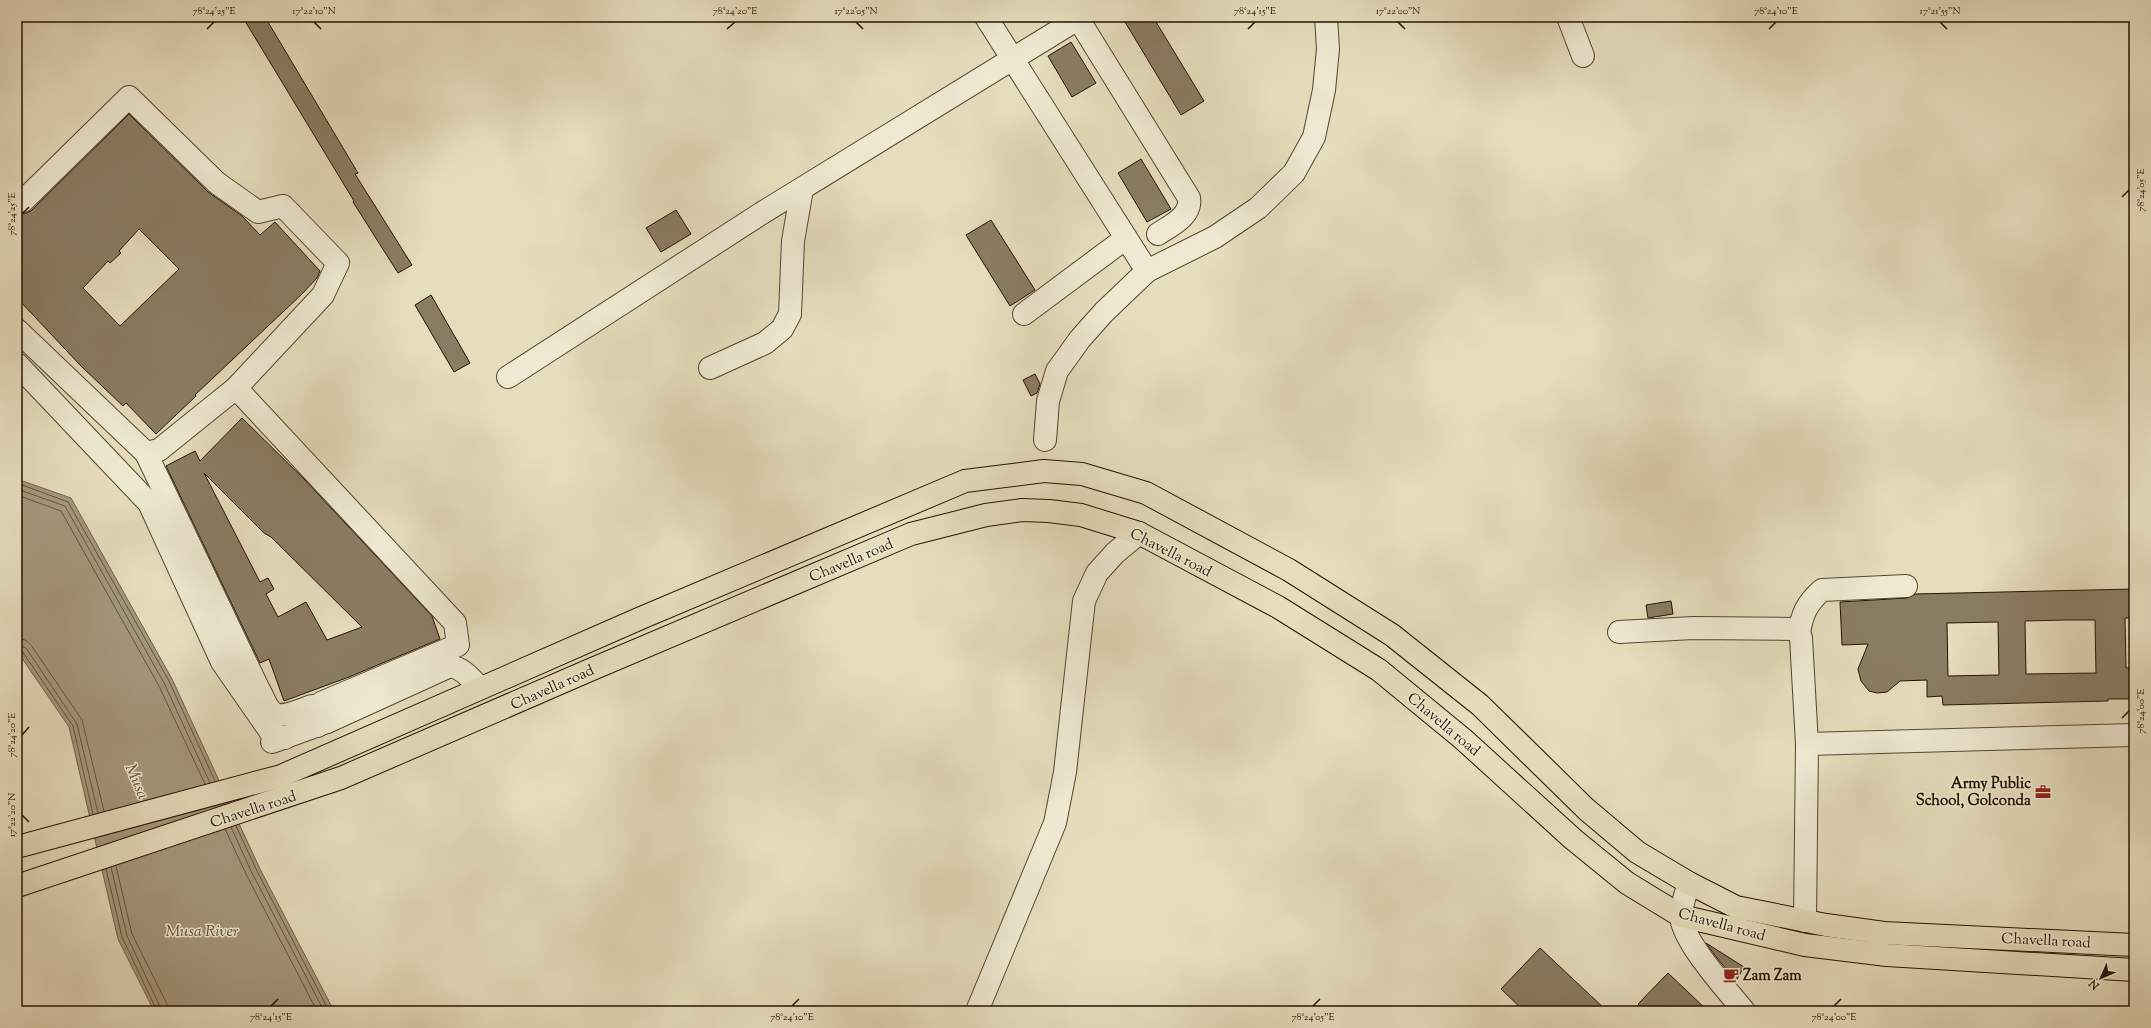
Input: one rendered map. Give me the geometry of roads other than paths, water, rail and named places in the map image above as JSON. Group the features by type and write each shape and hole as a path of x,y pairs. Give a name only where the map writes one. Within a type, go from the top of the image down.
{"highway":[{"name":"Chavella road","path":"17,847 281,776 640,618 965,481 1044,471 1082,474 1146,493 1289,570 1392,635 1480,705 1586,809 1638,852 1689,883 1736,907 1805,920 1884,932 2134,945"},
{"name":"Chavella road","path":"17,886 341,778 590,670 911,534 986,515 1022,510 1049,511 1081,515 1139,533 1278,607 1379,670 1463,738 1573,839 1627,883 1681,916 1805,945 1887,955 2134,970"}],"street":[{"path":"986,17 1147,271"},
{"path":"1045,440 1048,402 1057,370 1080,339 1104,312 1147,271 1215,237 1258,208 1294,174 1314,137 1324,90 1328,49 1326,17"},
{"path":"1568,17 1583,56"},
{"path":"508,377 802,189 1079,18 1189,198 1190,204 1187,211 1179,220 1158,234"},
{"path":"17,197 23,201 129,97 216,182 258,212 283,206 338,264 323,294 236,388 160,450 146,453"},
{"path":"710,368 765,343 782,329 790,314 793,241 802,189"},
{"path":"1024,314 1126,238"},
{"path":"17,330 146,453 259,690 272,712 277,714 319,714 450,666 457,667 464,672 480,688"},
{"path":"17,364 149,504 222,662 272,734 282,739"},
{"path":"236,388 454,623 458,645 319,714 282,739"},
{"path":"977,1011 1056,823 1065,772 1084,601 1097,573 1115,553 1139,533"},
{"path":"1805,920 1807,744 1801,638 1799,633 1805,609 1813,598 1822,590 1906,586"},
{"path":"1619,632 1694,628 1794,630 1799,633"},
{"path":"282,739 286,714"},
{"path":"1807,744 2134,735"},
{"path":"1689,883 1681,916 1688,937 1712,972 1744,1011"}],"water":[{"name":"Musa River","path":"17,479 71,498 172,679 260,869 334,1011 154,1011 118,939 69,727 17,651"}],"place":[{"name":"Army Public School, Golconda","path":"2043,792"},
{"name":"Zam Zam","path":"1731,975"}],"water label":[{"name":"Musa","path":"138,781"}]}
